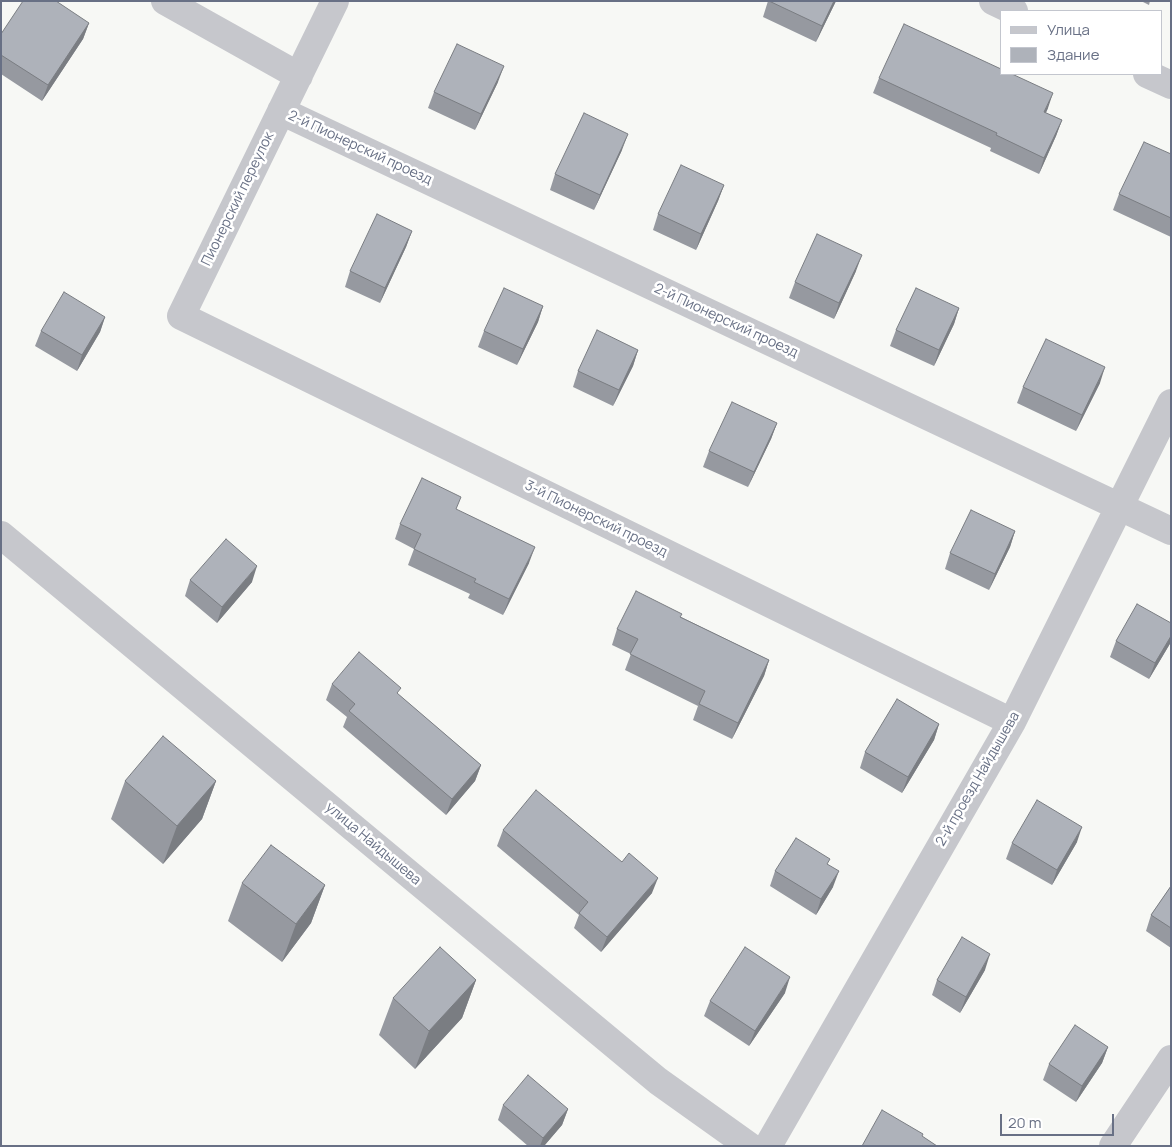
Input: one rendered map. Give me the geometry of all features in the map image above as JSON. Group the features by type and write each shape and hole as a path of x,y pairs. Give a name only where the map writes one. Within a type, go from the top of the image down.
{"street":[{"path":"166,1 299,76"},
{"name":"Пионерский переулок","path":"181,316 336,1"},
{"path":"993,1 1012,10"},
{"path":"1149,75 1171,85"},
{"name":"2-й Пионерский проезд","path":"281,111 1171,531"},
{"name":"3-й Пионерский проезд","path":"181,316 1012,722"},
{"name":"2-й проезд Найдышева","path":"768,1146 1012,722 1171,403"},
{"name":"улица Найдышева","path":"1,535 658,1081 749,1146"},
{"path":"1113,1146 1171,1059"}],"building":[{"path":"23,1 56,1 89,23 48,85 1,55 1,34"},
{"path":"769,1 834,1 822,26"},
{"path":"904,24 1000,69 1000,75 1014,75 1053,93 1044,112 1062,120 1044,158 996,135 997,133 879,78"},
{"path":"457,44 504,66 481,114 434,92"},
{"path":"584,113 628,134 600,195 555,174"},
{"path":"1144,142 1171,154 1171,218 1119,194"},
{"path":"681,165 724,185 701,234 658,214"},
{"path":"377,214 412,231 385,288 350,271"},
{"path":"817,234 862,255 839,303 795,282"},
{"path":"504,288 543,306 523,349 484,331"},
{"path":"916,288 959,308 939,350 896,330"},
{"path":"64,292 105,317 82,355 41,331"},
{"path":"597,330 638,350 619,390 578,371"},
{"path":"1046,339 1105,367 1082,415 1023,387"},
{"path":"732,402 777,423 754,472 709,451"},
{"path":"422,478 461,497 456,509 535,547 509,599 474,582 476,579 414,549 421,534 400,524"},
{"path":"971,510 1015,531 995,574 950,553"},
{"path":"226,539 257,566 222,607 190,580"},
{"path":"636,591 682,614 680,617 769,660 738,723 699,704 705,691 630,654 638,639 617,629"},
{"path":"1137,604 1171,623 1171,636 1155,663 1116,641"},
{"path":"359,652 401,688 397,693 481,765 452,799 349,711 355,704 332,684"},
{"path":"897,699 939,724 908,777 865,752"},
{"path":"163,736 216,781 177,826 125,781"},
{"path":"536,790 622,862 629,853 658,878 607,937 579,913 588,902 503,830"},
{"path":"1037,800 1082,827 1057,870 1012,843"},
{"path":"796,838 830,859 827,864 839,871 821,899 775,871"},
{"path":"271,845 325,885 296,924 242,883"},
{"path":"1171,886 1171,928 1151,915"},
{"path":"962,937 990,954 966,997 937,980"},
{"path":"440,947 476,980 429,1031 393,998"},
{"path":"745,947 790,977 755,1031 710,1001"},
{"path":"1075,1025 1108,1047 1082,1086 1049,1064"},
{"path":"528,1075 568,1109 543,1138 503,1105"},
{"path":"882,1110 923,1134 922,1136 937,1146 862,1146"}]}
